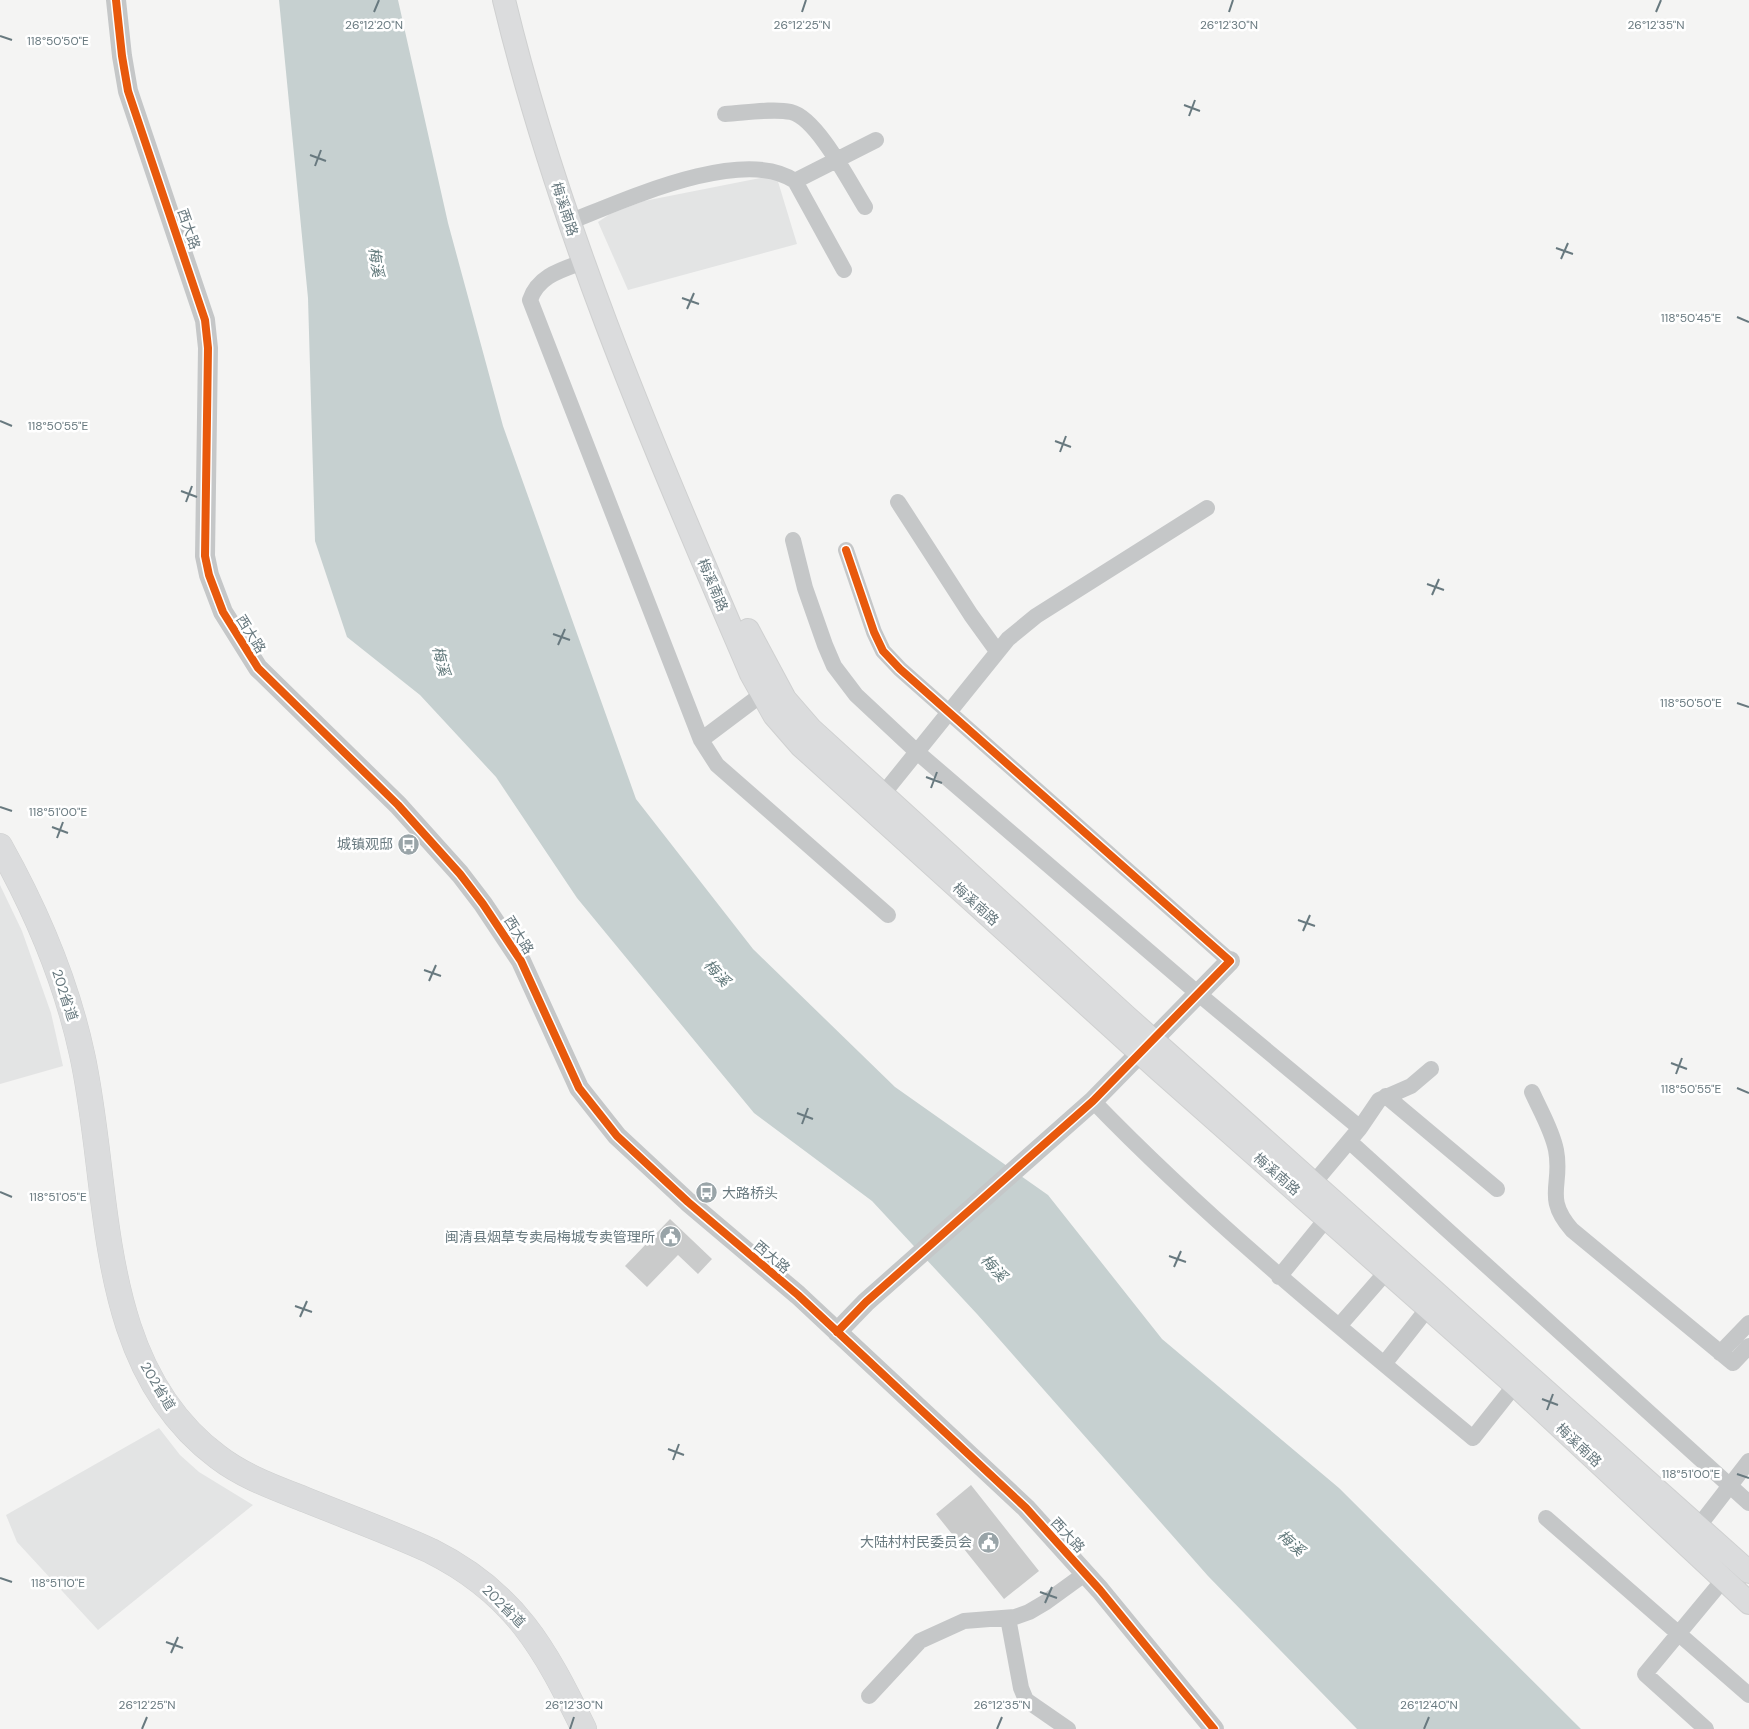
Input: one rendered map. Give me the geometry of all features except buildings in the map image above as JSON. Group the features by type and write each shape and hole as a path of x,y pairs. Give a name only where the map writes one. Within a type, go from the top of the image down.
{"main road":[{"name":"梅溪南路","path":"504,0 521,71 574,220 761,658 785,699 802,719 1147,1047"},
{"name":"梅溪南路","path":"515,0 541,106 574,220 583,262 639,409 761,695 774,714 801,746 1147,1047 1308,1190 1748,1569"},
{"name":"202省道","path":"0,846 40,925 74,1018 96,1132 111,1254 118,1290 137,1350 157,1389 186,1428 228,1464 263,1483 432,1551 450,1561 485,1586 516,1614 541,1648 554,1667 584,1729"},
{"name":"梅溪南路","path":"1308,1190 1327,1218 1515,1385 1749,1603"}],"street":[{"name":"西大路","path":"116,0 128,91 206,320 208,348 205,556 215,594 234,634 258,668 398,805 453,866 483,904 521,961 538,995 570,1071 603,1119 631,1149 688,1202 798,1295 869,1364 987,1470 1086,1573 1214,1729"},
{"path":"725,114 789,112 799,115 815,130 865,206"},
{"path":"795,181 876,140"},
{"path":"574,220 655,188 705,175 764,169 780,172 795,181 844,270"},
{"path":"583,262 554,272 538,285 530,300 701,740 718,765 888,915"},
{"path":"898,502 971,615 997,651"},
{"path":"882,794 1008,639 1036,616 1207,508"},
{"path":"793,540 813,615 834,666 856,695 917,752 1198,994 1360,1128"},
{"path":"837,1332 866,1302 1093,1101 1230,962 900,669 883,651 874,632 846,550"},
{"path":"701,740 761,695"},
{"path":"1308,1190 1360,1128 1379,1100 1411,1086 1431,1069"},
{"path":"1532,1092 1556,1146 1555,1200 1564,1221 1587,1243 1733,1363 1749,1346"},
{"path":"1386,1096 1497,1189"},
{"path":"1093,1101 1154,1164 1280,1277 1473,1438 1515,1385"},
{"path":"1348,1141 1749,1503"},
{"path":"1280,1277 1327,1218"},
{"path":"1339,1326 1387,1271"},
{"path":"1384,1364 1428,1308"},
{"path":"1720,1353 1749,1323"},
{"path":"1698,1527 1749,1461"},
{"path":"1546,1518 1749,1695"},
{"path":"869,1696 920,1641 934,1633 964,1621 1008,1618 1029,1612 1086,1573"},
{"path":"1706,1729 1645,1674 1723,1580"},
{"path":"1008,1618 1021,1688 1026,1700 1068,1729"}],"shaded area":[{"path":"776,175 797,244 628,290 598,222 610,214 644,201"},
{"path":"0,885 22,931 51,1013 63,1066 0,1084"},
{"path":"159,1428 180,1455 199,1472 253,1505 98,1630 17,1542 6,1515"}],"water":[{"name":"梅溪","path":"279,0 398,0 448,223 503,426 636,799 753,949 895,1087 1048,1195 1162,1339 1339,1488 1581,1729 1357,1729 1208,1576 977,1314 872,1201 754,1113 577,898 496,777 420,695 347,637 315,541 308,298"}],"cycle path":[{"path":"116,0 128,91 205,320 208,348 205,556 209,575 223,612 258,668 398,805 460,874 483,904 521,961 579,1088 617,1136 688,1202 798,1295 1026,1508 1100,1590 1214,1729"},
{"path":"837,1332 866,1302 1093,1101 1230,961 900,669 883,651 874,632 846,550"}],"place":[{"name":"城镇观邸","path":"409,844"},
{"name":"大路桥头","path":"706,1193"},
{"name":"闽清县烟草专卖局梅城专卖管理所","path":"671,1237"},
{"name":"大陆村村民委员会","path":"988,1542"}]}
